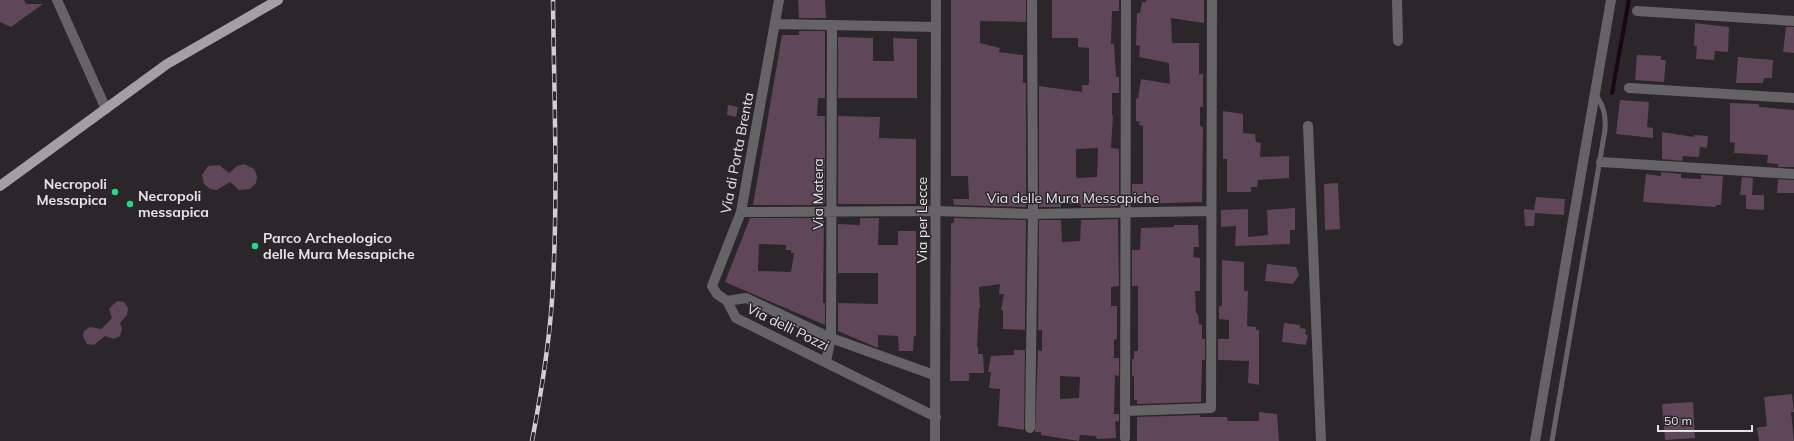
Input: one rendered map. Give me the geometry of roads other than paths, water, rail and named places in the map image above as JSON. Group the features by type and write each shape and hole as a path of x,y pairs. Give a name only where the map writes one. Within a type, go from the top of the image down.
{"main road":[{"path":"0,186 167,64 278,0"}],"street":[{"path":"57,0 106,109"},
{"name":"Via di Porta Brenta","path":"727,301 717,294 712,286 741,212 776,24 779,0"},
{"name":"Via per Lecce","path":"935,441 936,0"},
{"path":"1030,428 1034,214 1032,0"},
{"path":"1125,438 1126,0"},
{"path":"1125,411 1211,408 1210,211 1212,0"},
{"path":"1397,0 1398,41"},
{"path":"1535,441 1611,0"},
{"path":"1637,11 1794,21"},
{"path":"776,24 936,27"},
{"name":"Via Matera","path":"826,361 831,338 832,25"},
{"path":"1629,88 1794,98"},
{"path":"1308,126 1321,441"},
{"path":"1601,162 1794,174"},
{"name":"Via delle Mura Messapiche","path":"741,212 832,213 936,211 1034,214 1210,211"},
{"name":"Via delli Pozzi","path":"934,375 831,338 746,298 727,301 736,318 826,361 936,417"}],"lane":[{"path":"1552,441 1601,162 1606,116 1602,104 1594,94"}],"waterway":[{"path":"1612,93 1629,0"}],"railway":[{"path":"532,441 546,362 553,282 555,176 553,0"}],"place":[{"name":"Necropoli Messapica","path":"115,192"},
{"name":"Necropoli messapica","path":"130,204"},
{"name":"Parco Archeologico delle Mura Messapiche","path":"255,246"}]}
